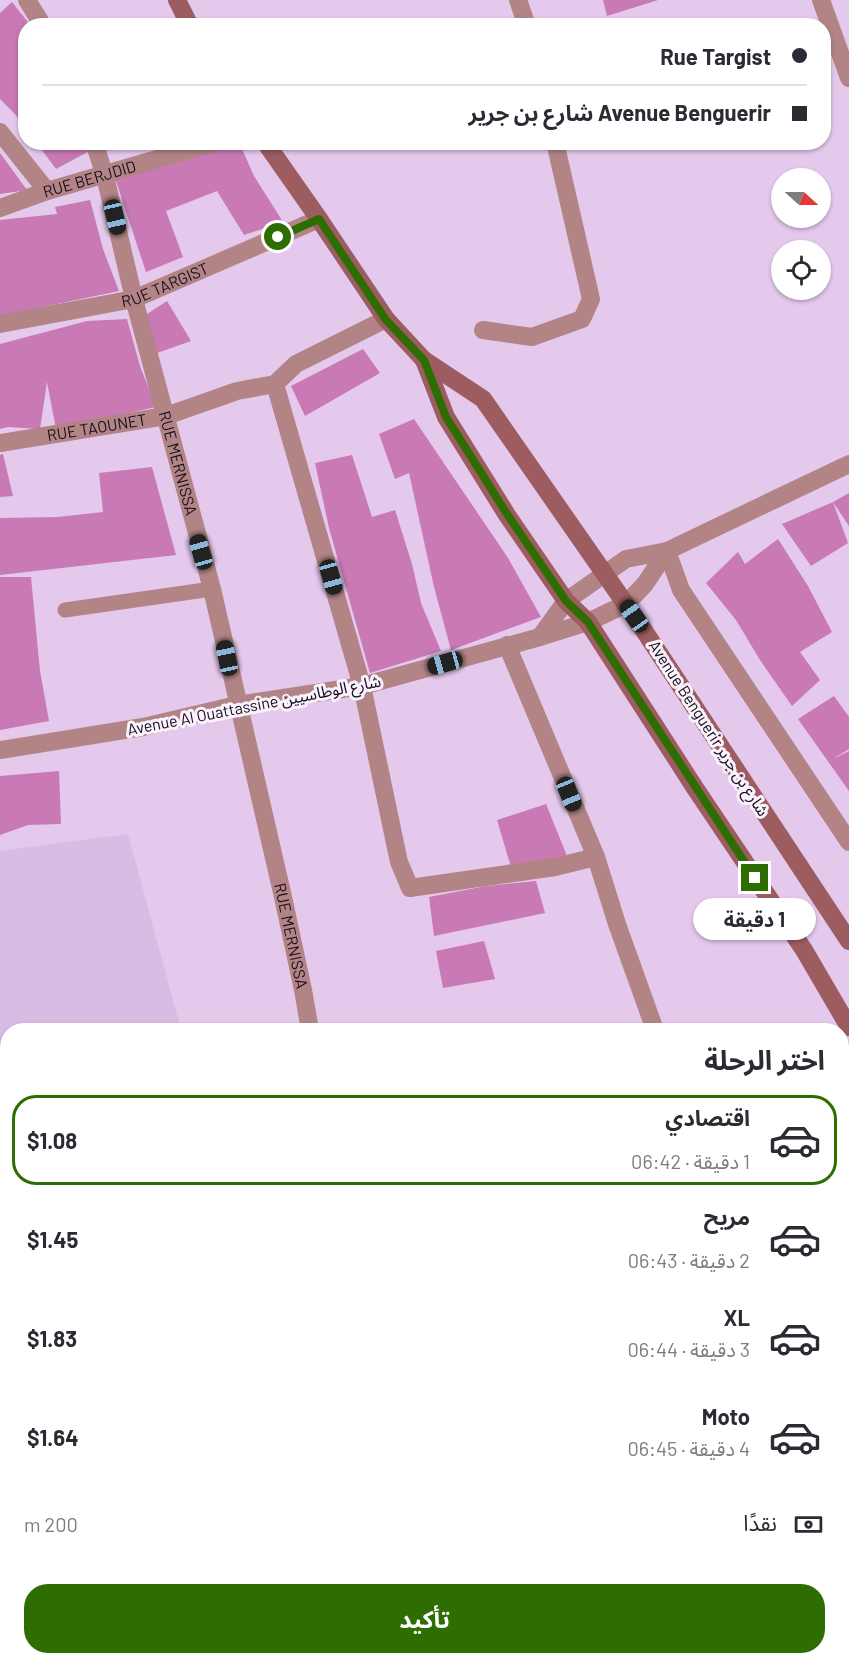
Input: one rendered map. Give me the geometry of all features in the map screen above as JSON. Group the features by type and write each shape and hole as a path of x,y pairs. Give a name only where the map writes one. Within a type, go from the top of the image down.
{"main road":[{"path":"177,0 186,18"},
{"name":"Avenue Benguerir شارع بن جرير","path":"271,150 386,320 424,360 483,399 626,604 849,941"},
{"name":"Avenue Benguerir شارع بن جرير","path":"424,360 446,417 507,514 566,601 588,622 695,788 804,950 847,1023"}],"street":[{"path":"27,0 38,18"},
{"path":"518,0 524,18"},
{"path":"821,0 827,18"},
{"path":"831,28 849,78"},
{"path":"0,132 47,191"},
{"name":"RUE MERNISSA","path":"97,150 212,589 283,897 308,1023"},
{"name":"RUE BERJDID","path":"0,208 47,191 190,150"},
{"path":"483,330 532,337 582,319 591,299 557,150"},
{"name":"RUE TARGIST","path":"0,324 134,299 319,219"},
{"path":"386,320 296,364 275,384 362,686 399,862 410,888 555,867 596,857"},
{"name":"RUE TAOUNET","path":"0,443 165,416 237,391 275,384"},
{"name":"Avenue Al Ouattassine شارع الوطاسيين","path":"540,637 566,601 626,559 667,552 849,464"},
{"path":"667,552 681,590 849,842"},
{"name":"Avenue Al Ouattassine شارع الوطاسيين","path":"0,750 143,727 237,705 362,686 540,637 588,622 626,604 645,584 667,552"},
{"path":"507,645 596,857 652,1023"}],"lane":[{"path":"65,610 212,589"}],"shaded area":[{"path":"128,834 179,1023 0,1023 0,851"}],"building":[{"path":"603,0 658,0 607,16"},
{"path":"12,2 25,18 18,18 18,118 0,99 0,13"},
{"path":"42,150 91,150 56,169"},
{"path":"208,150 243,150 254,176 283,222 244,235 217,191 166,211 183,257 146,272 115,178"},
{"path":"0,153 27,190 0,194"},
{"path":"90,200 103,249 119,291 0,316 0,220 57,214 55,207"},
{"path":"167,301 191,341 157,353 144,316"},
{"path":"127,319 140,366 156,407 56,429 47,382 40,429 8,427 0,429 0,344 87,321"},
{"path":"363,349 380,373 305,416 291,386"},
{"path":"414,419 508,558 541,617 451,650 434,587 409,473 395,479 379,434"},
{"path":"3,454 13,496 0,497 0,455"},
{"path":"352,455 372,517 395,510 412,564 421,603 441,651 370,673 329,528 315,463"},
{"path":"152,467 176,555 0,575 0,518 58,517 103,512 99,473"},
{"path":"849,493 849,526 833,502"},
{"path":"833,502 848,543 811,566 782,524"},
{"path":"778,539 808,586 832,632 800,652 820,680 792,706 736,620 706,583 738,552 745,564"},
{"path":"0,577 31,577 40,671 49,721 0,730"},
{"path":"834,696 849,717 849,749 833,759 849,751 849,791 798,719"},
{"path":"59,771 61,824 28,825 0,835 0,776"},
{"path":"546,804 567,856 511,867 497,820"},
{"path":"536,881 545,913 434,936 429,897 486,886"},
{"path":"484,941 495,979 443,988 436,951"}],"route":[{"path":"278,237 319,219 386,320 424,360 446,417 507,514 566,601 588,622 755,878"}]}
